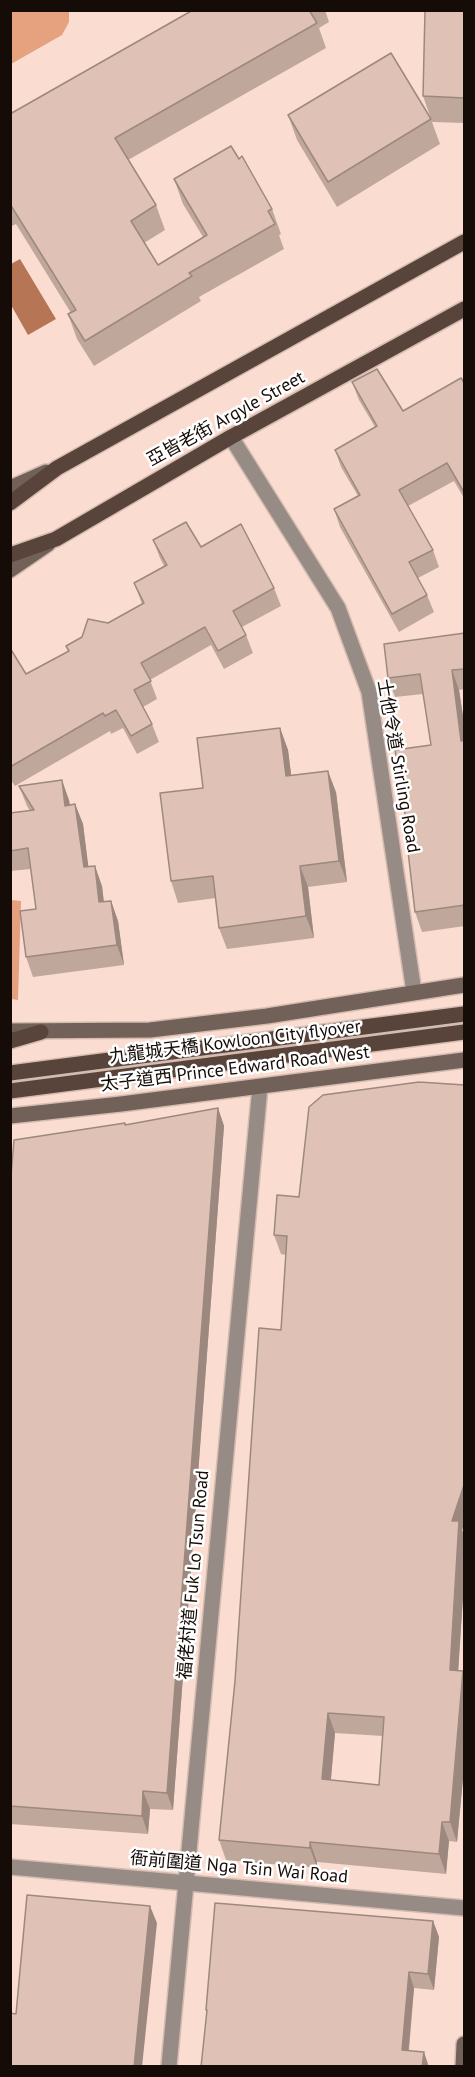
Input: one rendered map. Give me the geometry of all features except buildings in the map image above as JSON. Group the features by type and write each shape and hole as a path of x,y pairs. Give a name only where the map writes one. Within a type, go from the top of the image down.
{"main road":[{"path":"10,488 57,468 465,242"},
{"name":"亞皆老街 Argyle Street","path":"10,570 56,539 231,437 465,309"},
{"path":"10,503 57,468"},
{"path":"10,555 56,539"},
{"path":"10,1031 150,1030 267,1016 465,985"},
{"name":"九龍城天橋 Kowloon City flyover","path":"10,1073 465,1014"},
{"path":"10,1041 41,1032"},
{"name":"九龍城天橋 Kowloon City flyover","path":"10,1091 465,1032"},
{"name":"太子道西 Prince Edward Road West","path":"10,1116 465,1060"},
{"path":"463,2067 465,2044"}],"street":[{"name":"士他令道 Stirling Road","path":"231,437 338,608 369,692 414,992"},
{"name":"福佬村道 Fuk Lo Tsun Road","path":"169,2067 260,1087"},
{"name":"衙前圍道 Nga Tsin Wai Road","path":"10,1867 465,1908"}],"shaded area":[{"path":"11,10 69,11 69,22 62,35 11,64"},
{"path":"20,259 56,319 28,335 11,305 11,264"},
{"path":"11,900 21,901 18,1000 11,999"}]}
